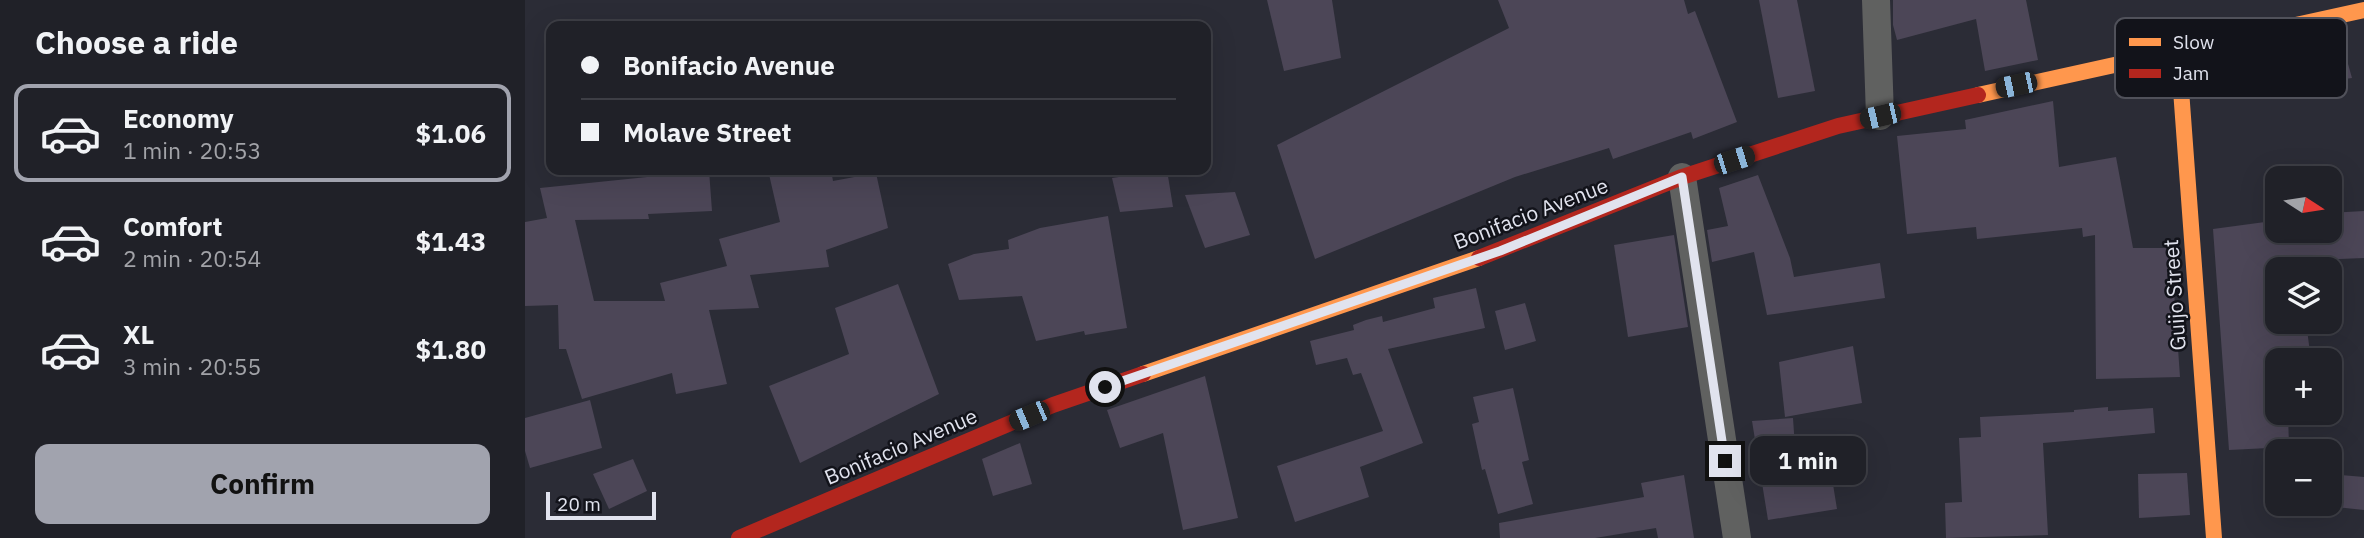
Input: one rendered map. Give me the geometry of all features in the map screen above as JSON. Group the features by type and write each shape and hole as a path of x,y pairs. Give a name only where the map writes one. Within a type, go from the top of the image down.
{"street":[{"path":"1876,0 1880,116"},
{"name":"Bonifacio Avenue","path":"2326,18 2364,10"},
{"name":"Bonifacio Avenue","path":"739,538 1053,405 1500,251 1682,177 1838,126 2115,63"},
{"name":"Guijo Street","path":"2182,98 2214,538"},
{"path":"1682,177 1737,538"}],"building":[{"path":"1267,0 1332,0 1341,58 1284,71"},
{"path":"1498,0 1684,0 1688,14 1695,11 1737,122 1693,139 1691,132 1613,159 1609,148 1515,177 1315,259 1277,145 1509,28"},
{"path":"1759,0 1797,0 1815,91 1778,98"},
{"path":"1893,0 2026,0 2038,60 1985,71 1976,19 1897,40 1893,25"},
{"path":"2347,60 2352,78 2347,79"},
{"path":"2053,101 2059,167 2116,157 2133,248 2171,248 2180,377 2096,379 2095,235 2083,237 2082,228 1977,239 1976,227 1907,234 1897,136 1966,129 1965,120"},
{"path":"709,175 712,211 648,214 649,219 575,220 594,301 665,301 660,283 727,266 719,239 780,222 769,175 832,175 833,181 876,175 888,228 826,250 829,267 750,275 759,308 709,310 727,384 676,394 672,373 582,399 566,349 559,349 558,305 525,306 525,222 547,218 540,188 657,176"},
{"path":"1168,175 1173,207 1120,212 1112,178"},
{"path":"1758,175 1790,258 1794,277 1880,263 1885,298 1767,315 1754,252 1712,262 1707,230 1728,226 1719,188"},
{"path":"1235,192 1250,235 1205,248 1185,195"},
{"path":"2364,211 2364,258 2265,257 2265,334 2308,334 2309,348 2265,348 2265,425 2288,425 2289,439 2265,439 2265,448 2229,450 2213,229 2265,222 2265,243 2342,243 2342,212"},
{"path":"1108,216 1127,328 1085,335 1084,331 1036,341 1022,296 959,300 948,264 974,254 1009,249 1008,240 1040,228"},
{"path":"1674,235 1688,327 1628,337 1614,245"},
{"path":"898,284 939,394 800,463 769,386 849,354 835,308"},
{"path":"1476,288 1485,328 1388,349 1423,443 1360,467 1369,497 1295,522 1277,466 1383,431 1361,373 1353,375 1347,358 1316,365 1310,341 1354,330 1353,325 1366,320 1382,316 1383,322 1435,308 1433,298"},
{"path":"1525,303 1536,341 1505,350 1495,311"},
{"path":"1853,346 1862,403 1785,417 1779,362"},
{"path":"1205,376 1238,518 1183,530 1163,433 1120,448 1107,410"},
{"path":"1513,388 1529,460 1522,462 1533,504 1498,514 1485,469 1482,470 1472,424 1479,422 1473,397"},
{"path":"590,400 602,448 530,468 525,451 525,418"},
{"path":"2108,407 2108,411 2153,408 2155,433 2043,443 2048,535 1946,538 1945,503 1962,502 1959,438 1981,437 1980,417 2074,412"},
{"path":"1793,418 1797,478 1831,472 1837,509 1768,520 1752,421"},
{"path":"1020,443 1032,484 993,496 982,459"},
{"path":"633,459 647,491 609,509 593,474"},
{"path":"2187,473 2190,515 2139,518 2138,474"},
{"path":"1684,475 1694,538 1658,538 1656,528 1595,538 1500,538 1499,523 1644,497 1641,483"},
{"path":"2342,475 2364,477 2364,510 2342,508"}],"traffic: slow":[{"path":"2328,18 2364,10"},
{"path":"1978,95 2115,65"},
{"path":"2182,98 2214,538"},
{"path":"1143,374 1479,258"}],"traffic: jam":[{"path":"1479,258 1682,177 1838,126 1978,95"},
{"path":"739,538 1053,405 1143,374"}],"route":[{"path":"1105,387 1500,251 1682,177 1725,461"}]}
